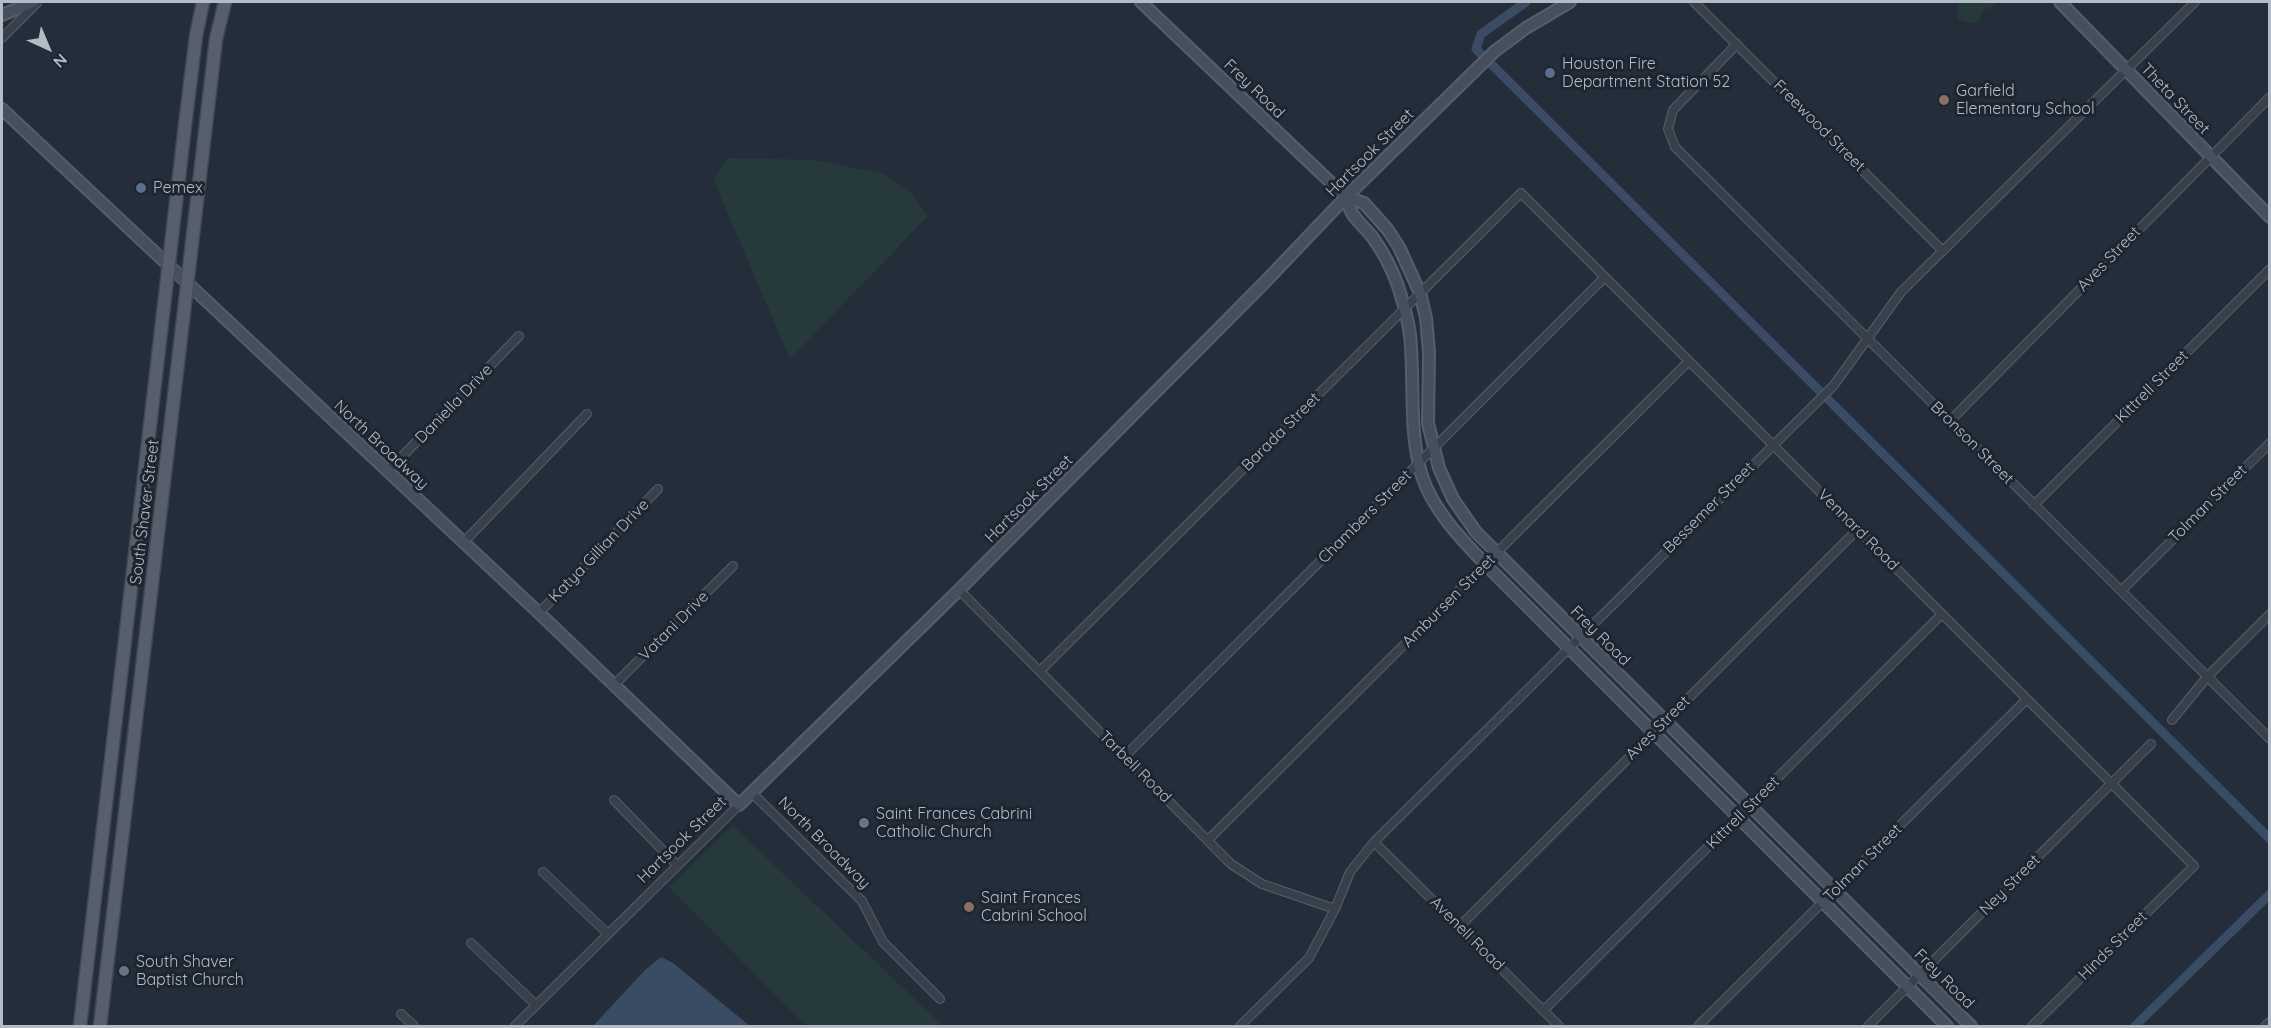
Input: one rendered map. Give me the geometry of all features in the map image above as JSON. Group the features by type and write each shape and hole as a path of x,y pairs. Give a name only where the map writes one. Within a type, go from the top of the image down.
{"main road":[{"name":"South Shaver Street","path":"80,1026 196,36 203,2"},
{"name":"South Shaver Street","path":"100,1026 216,39 225,2"},
{"path":"189,95 210,98"},
{"path":"135,556 156,558"},
{"path":"123,654 144,658"},
{"path":"108,787 128,790"}],"street":[{"path":"2,15 33,2"},
{"path":"2,38 38,2"},
{"name":"Frey Road","path":"1141,2 1346,197 1364,203 1388,230 1399,247 1420,293 1426,318 1429,352 1428,423 1439,468 1453,499 1476,532 1971,1026"},
{"name":"Hartsook Street","path":"515,1026 959,590 1346,197 1479,66 1526,28 1570,2"},
{"name":"Freewood Street","path":"1695,2 1943,251"},
{"name":"Theta Street","path":"2060,2 2270,216"},
{"name":"Bessemer Street","path":"1240,1026 1309,958 1335,909 1350,872 1374,842 1834,385 1901,292 2195,2"},
{"name":"Bronson Street","path":"1737,44 1673,110 1668,129 1675,147 2270,739"},
{"name":"Aves Street","path":"1950,421 2270,97"},
{"name":"North Broadway","path":"2,109 539,613 739,805"},
{"name":"Vennard Road","path":"1521,193 2194,867"},
{"name":"Barada Street","path":"1040,671 1521,193"},
{"name":"Frey Road","path":"1346,197 1350,213 1371,235 1389,264 1404,309 1410,333 1412,419 1422,476 1436,504 1460,537 1485,564 1947,1026"},
{"name":"Kittrell Street","path":"2034,505 2270,269"},
{"name":"Chambers Street","path":"1125,756 1605,277"},
{"name":"Daniella Drive","path":"388,471 519,336"},
{"name":"Ambursen Street","path":"1208,840 1689,361"},
{"path":"463,543 587,414"},
{"name":"Tolman Street","path":"2121,591 2270,443"},
{"name":"Katya Gillian Drive","path":"539,613 658,489"},
{"name":"Aves Street","path":"1459,927 1858,529"},
{"name":"Vatani Drive","path":"614,685 733,566"},
{"name":"Tarbell Road","path":"959,590 1231,864 1262,884 1335,909"},
{"name":"Kittrell Street","path":"1543,1011 1942,614"},
{"path":"2172,720 2207,677 2270,614"},
{"name":"Tolman Street","path":"1698,1026 2027,699"},
{"name":"Ney Street","path":"1868,1026 2151,744"},
{"name":"North Broadway","path":"752,793 862,902 883,942 940,999"},
{"path":"614,800 677,865"},
{"name":"Avenell Road","path":"1374,842 1559,1026"},
{"name":"Hinds Street","path":"2032,1026 2194,867"},
{"path":"543,872 608,934"},
{"path":"471,943 536,1005"},
{"path":"401,1014 414,1026"},
{"path":"2265,1026 2270,1022"}],"green space":[{"path":"1958,2 1997,2 1983,10 1980,20 1975,23 1958,19"},
{"path":"727,158 814,160 884,174 911,193 928,216 790,359 714,181"},
{"path":"733,826 943,1026 806,1026 669,887"}],"water":[{"path":"661,957 673,963 750,1026 593,1026 645,970"}],"waterway":[{"path":"1526,2 1481,34 1476,49 2270,839"},
{"path":"2135,1026 2270,894"}],"place":[{"name":"Houston Fire Department Station 52","path":"1550,73"},
{"name":"Garfield Elementary School","path":"1944,100"},
{"name":"Pemex","path":"141,188"},
{"name":"Saint Frances Cabrini Catholic Church","path":"864,823"},
{"name":"Saint Frances Cabrini School","path":"969,907"},
{"name":"South Shaver Baptist Church","path":"124,971"}]}
